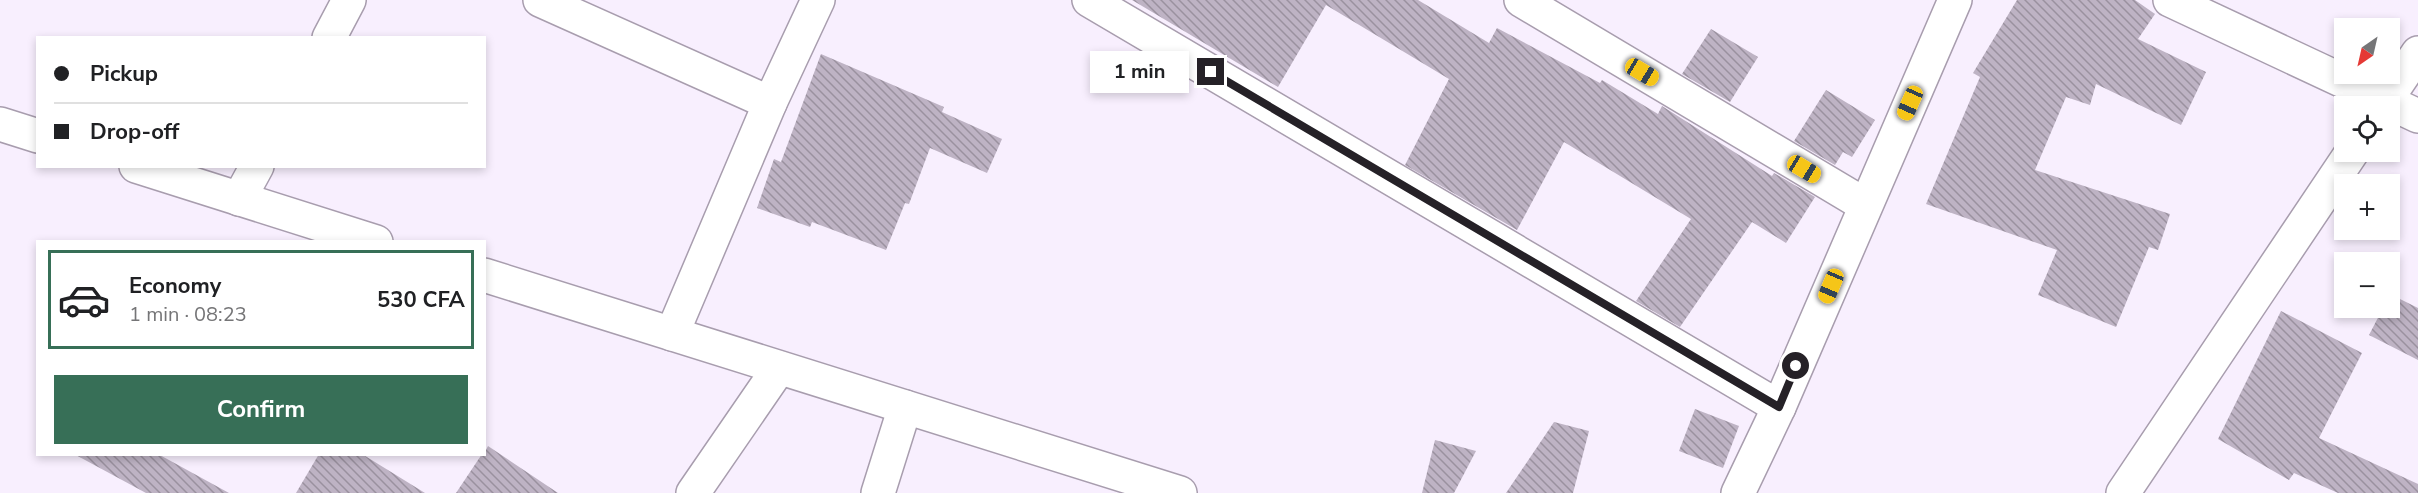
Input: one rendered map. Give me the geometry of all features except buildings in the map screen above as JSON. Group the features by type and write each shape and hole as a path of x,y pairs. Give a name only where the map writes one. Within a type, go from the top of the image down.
{"street":[{"path":"329,36 349,0"},
{"path":"540,0 770,103"},
{"path":"672,334 770,103 818,0"},
{"path":"1089,0 1779,407"},
{"path":"1521,0 1865,205"},
{"path":"1738,493 1779,407 1955,0"},
{"path":"2170,0 2370,96"},
{"path":"2390,96 2418,53"},
{"path":"2400,109 2418,116"},
{"path":"0,124 36,135"},
{"path":"2123,493 2345,162"},
{"path":"142,168 370,240"},
{"path":"239,199 256,168"},
{"path":"486,276 1180,493"},
{"path":"693,493 779,368"},
{"path":"878,493 905,407"}],"route":[{"path":"1211,72 1779,407 1796,366"}]}
